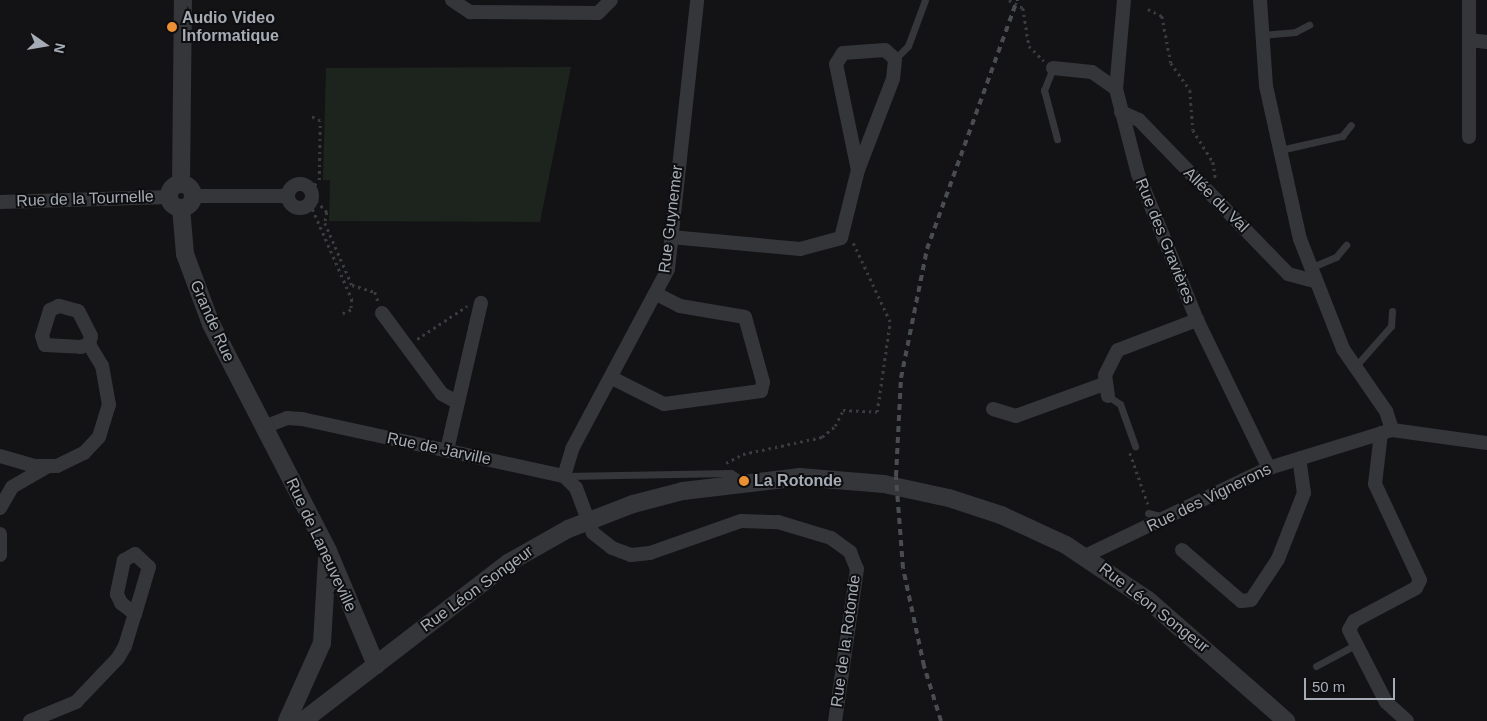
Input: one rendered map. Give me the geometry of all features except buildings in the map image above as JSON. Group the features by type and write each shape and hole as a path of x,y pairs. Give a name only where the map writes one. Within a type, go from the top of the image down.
{"street":[{"name":"Grande Rue","path":"183,0 181,196 192,277 264,427"},
{"path":"452,0 470,12 598,13 611,0"},
{"name":"Rue Guynemer","path":"564,476 572,449 612,378 668,269 697,0"},
{"name":"Rue des Gravières","path":"1124,0 1116,89 1138,174 1197,320 1269,468"},
{"path":"1260,0 1261,35 1277,151 1312,274 1354,368 1386,411 1387,432 1374,474 1377,494 1420,575 1416,588 1350,625 1355,645 1386,702 1407,721"},
{"path":"1468,0 1470,40 1469,137"},
{"path":"1470,40 1487,42"},
{"path":"671,237 800,249 841,238 847,230 858,170 893,78 895,59 890,53 877,50 843,53 836,64 858,170"},
{"path":"1053,68 1092,72 1116,89"},
{"name":"Allée du Val","path":"1121,112 1139,120 1288,274 1312,274"},
{"path":"296,184 311,196 296,208 287,196 296,184"},
{"name":"Rue de la Tournelle","path":"0,202 181,196 287,196"},
{"path":"612,378 664,404 761,392 763,382 745,317 680,306 656,294"},
{"path":"447,450 481,303"},
{"path":"382,313 408,345 442,394 457,402"},
{"path":"993,409 1016,416 1106,390 1113,358 1123,345 1197,320"},
{"path":"0,508 12,487 46,467 68,463 84,453 106,423 106,380 89,344"},
{"name":"Rue de Jarville","path":"264,427 287,418 302,419 564,476"},
{"name":"Rue de Laneuveville","path":"264,427 328,551 376,665"},
{"path":"1387,432 1487,443"},
{"name":"Rue des Vignerons","path":"1085,556 1269,468 1387,432"},
{"path":"12,487 3,458 46,467"},
{"path":"1182,550 1241,601 1251,600 1278,559 1304,493 1299,458"},
{"path":"564,476 576,488 585,522"},
{"name":"Rue Léon Songeur","path":"303,721 508,563 585,522 648,500 744,481 824,478 927,492 1001,514 1085,556 1148,600 1286,721"},
{"name":"Rue de la Rotonde","path":"585,522 603,542 631,555 650,553 722,525 748,520 797,527 839,542 850,552 856,569 835,721"},
{"path":"0,534 0,555"},
{"path":"287,721 322,643 328,551"},
{"path":"30,721 76,702 97,685 125,646 135,614"}],"lane":[{"path":"895,59 908,46 925,0"},
{"path":"1261,35 1295,32 1310,25"},
{"path":"1053,68 1044,90 1057,139"},
{"path":"1277,151 1342,136 1351,125"},
{"path":"1312,274 1336,256 1346,245"},
{"path":"1354,368 1391,326 1392,311"},
{"path":"1106,390 1120,404 1135,445"},
{"path":"564,476 731,473 744,481"},
{"path":"1150,513 1166,518"},
{"path":"1316,666 1355,645"}],"path":[{"path":"1009,0 1023,8 1029,46 1053,68"},
{"path":"1148,9 1162,16 1170,63 1190,90 1193,130 1213,162 1213,196"},
{"path":"310,116 320,121 319,180 311,196 352,299 351,310 342,314"},
{"path":"311,196 327,212 324,223 352,285 375,292 382,313"},
{"path":"716,473 743,454 822,437 835,426 843,410 877,412 890,322 847,230"},
{"path":"408,345 463,307 481,303"},
{"path":"1135,445 1128,446 1150,513"}],"shaded area":[{"path":"571,67 540,222 329,221 330,180 323,180 326,68"}],"railway":[{"path":"941,721 924,666 903,568 896,476 901,378 927,249 1017,0"}],"place":[{"name":"Audio Video Informatique","path":"172,27"},
{"name":"La Rotonde","path":"744,481"}]}
